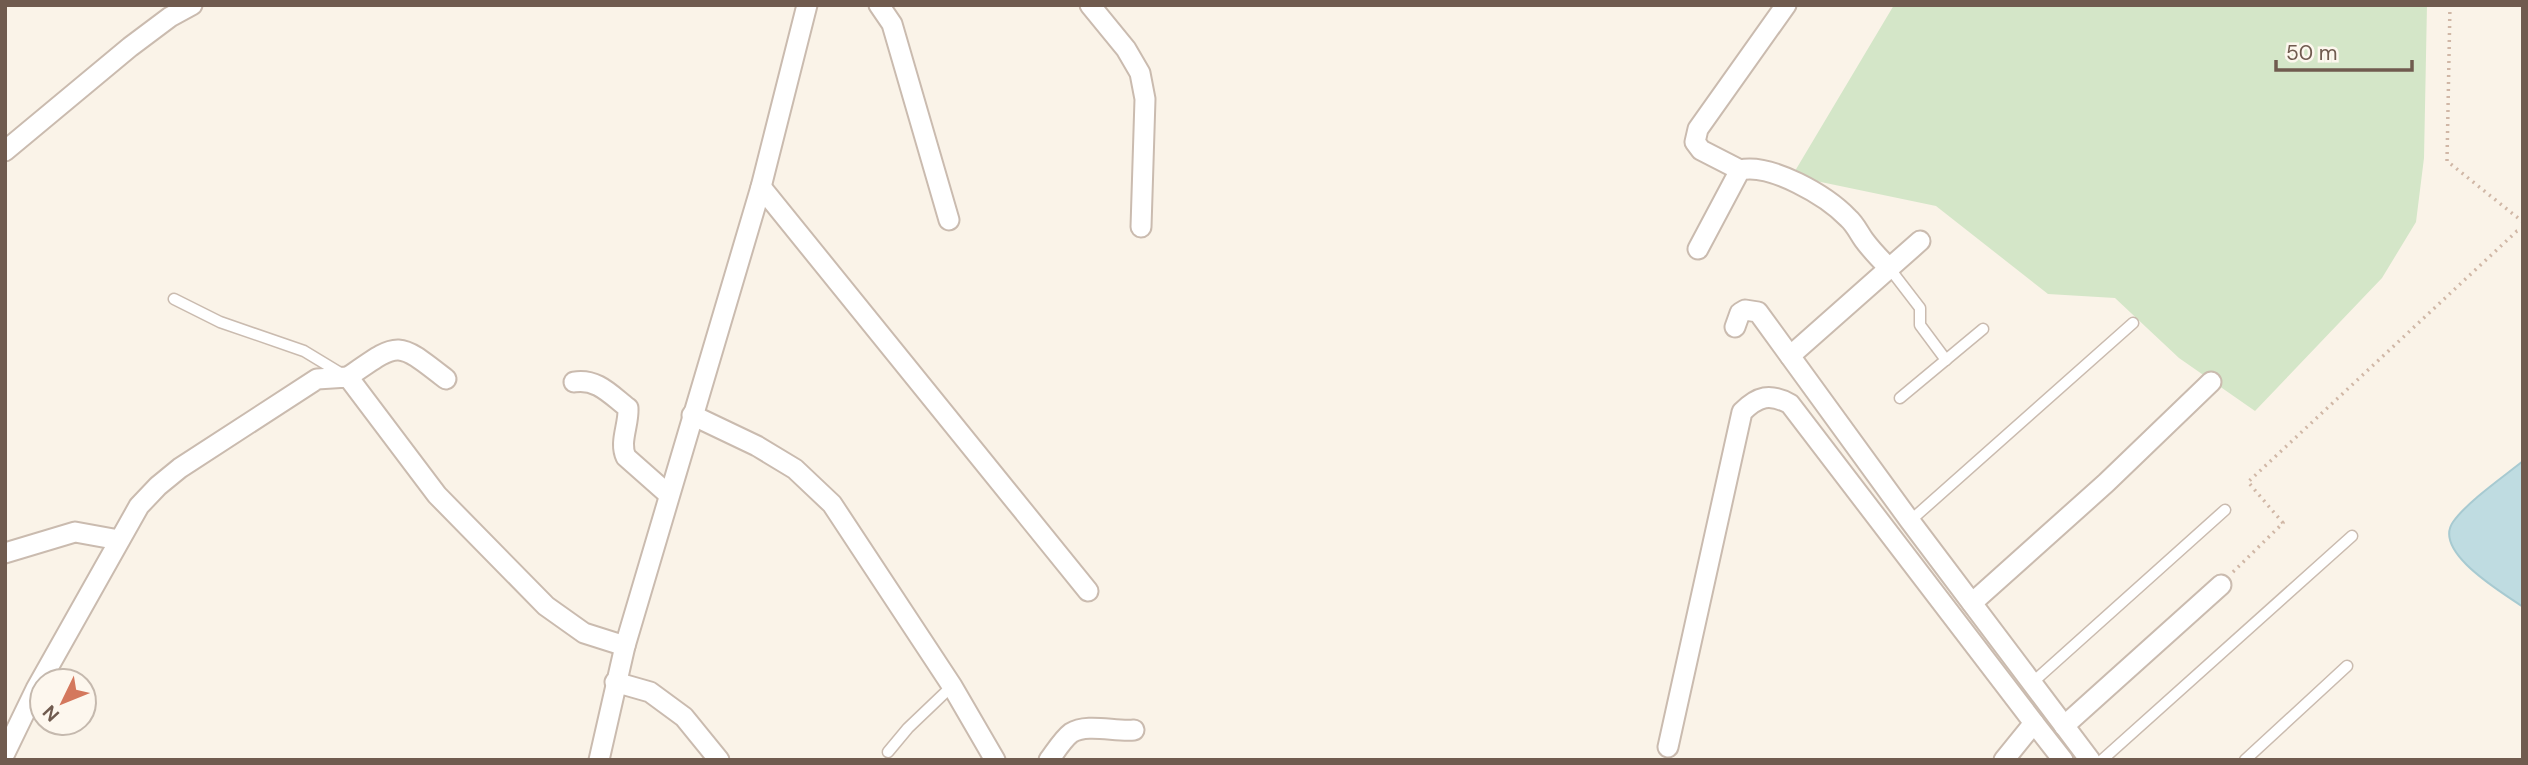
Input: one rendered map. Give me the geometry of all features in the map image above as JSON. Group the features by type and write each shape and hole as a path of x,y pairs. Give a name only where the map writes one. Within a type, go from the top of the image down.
{"street":[{"path":"5,151 130,47 170,17 192,5"},
{"path":"599,760 615,682 761,187 807,5"},
{"path":"879,5 892,24 949,220"},
{"path":"1090,5 1126,49 1140,73 1145,99 1141,227"},
{"path":"1787,5 1698,128 1695,142 1700,150 1740,170 1750,168 1768,171 1830,202 1850,219 1865,242 1890,269"},
{"path":"1698,249 1740,170"},
{"path":"761,187 1088,591"},
{"path":"1790,356 1920,242"},
{"path":"1735,327 1740,313 1745,310 1758,312 1910,521 2090,760"},
{"path":"5,752 36,689 119,540 139,506 158,486 180,468 317,379 348,377 381,354 396,348 414,354 446,379"},
{"path":"348,377 437,495 546,606 584,633 625,646"},
{"path":"574,382 588,381 628,408 629,421 623,450 626,457 669,495"},
{"path":"1972,603 2106,483 2211,382"},
{"path":"1668,747 1742,412 1752,402 1765,396 1790,404 2063,760"},
{"path":"692,415 757,446 795,469 832,505 951,686 995,760"},
{"path":"5,553 75,532 119,540"},
{"path":"2063,726 2221,585"},
{"path":"615,682 650,692 676,711 719,760"},
{"path":"2004,760 2034,723"},
{"path":"1049,760 1070,734 1087,727 1117,732 1134,730"}],"lane":[{"path":"1890,269 1920,308 1920,325 1946,360"},
{"path":"174,299 220,322 304,351 348,377"},
{"path":"1910,521 2133,323"},
{"path":"1900,398 1983,328"},
{"path":"2032,683 2225,510"},
{"path":"2102,760 2352,536"},
{"path":"2245,760 2347,666"},
{"path":"888,752 908,727 951,686"}],"path":[{"path":"2450,5 2447,161 2523,222"},
{"path":"2221,585 2283,523 2248,482 2517,230 2523,229"}],"green space":[{"path":"1894,5 2427,5 2424,158 2416,222 2382,278 2255,411 2179,358 2115,298 2048,294 1936,206 1792,176"}],"water":[{"path":"2523,461 2523,607 2473,570 2452,546 2449,534 2453,522 2467,506"}]}
